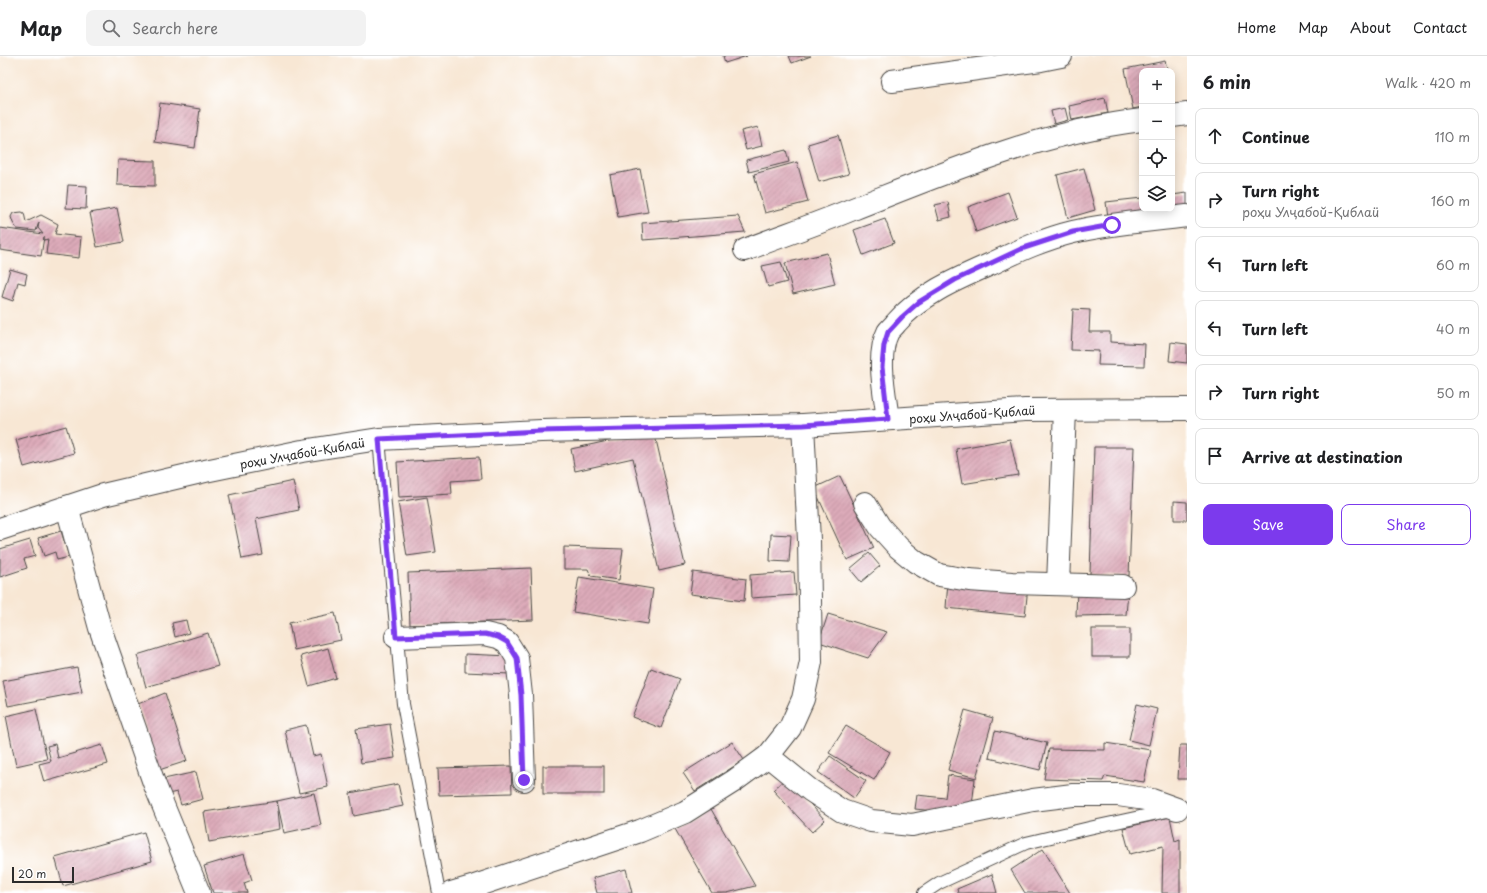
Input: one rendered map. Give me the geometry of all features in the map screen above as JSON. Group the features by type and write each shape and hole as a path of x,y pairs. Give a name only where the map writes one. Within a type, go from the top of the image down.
{"street":[{"path":"892,81 1061,56"},
{"path":"1175,116 1187,114"},
{"path":"745,250 852,210 983,158 1053,137 1114,124 1139,120"},
{"path":"888,419 882,367 884,345 888,332 919,302 955,280 1039,242 1073,232 1112,225 1187,216"},
{"name":"роҳи Улҷабой-Қиблаӣ","path":"0,529 104,495 205,471 302,451 379,439 541,431 803,425 1025,410 1187,409"},
{"path":"1058,584 1065,410"},
{"path":"451,893 640,831 685,812 734,781 768,756 790,728 804,699 811,662 809,540 803,425"},
{"path":"865,503 880,527 899,548 916,562 939,575 969,580 1123,586"},
{"path":"67,508 100,628 154,783 199,893"},
{"path":"396,637 485,634 498,637 507,642 517,658 519,672 523,727 524,780"},
{"path":"768,756 810,790 842,811 870,821 912,826 1034,800 1073,794 1118,795 1152,800 1182,809"}],"lane":[{"path":"379,439 403,704 421,805 439,893"},
{"path":"924,893 939,883 1026,843 1089,828 1182,809"}],"building":[{"path":"723,56 747,56 725,63"},
{"path":"789,56 811,56 792,63"},
{"path":"1165,61 1167,68 1139,68 1139,108 1133,109 1125,69"},
{"path":"1105,98 1108,113 1072,120 1069,106"},
{"path":"160,103 200,109 195,148 155,142"},
{"path":"1065,108 1068,120 1054,124 1051,111"},
{"path":"758,127 762,146 746,150 741,131"},
{"path":"838,135 849,174 819,182 808,144"},
{"path":"786,150 789,162 749,172 746,160"},
{"path":"118,160 155,161 155,186 117,185"},
{"path":"797,162 808,202 765,213 754,174"},
{"path":"1084,168 1095,210 1068,218 1057,175"},
{"path":"640,169 648,212 618,217 610,175"},
{"path":"68,185 87,186 86,209 66,208"},
{"path":"1008,192 1017,217 976,232 968,207"},
{"path":"1187,193 1187,209 1175,210 1175,195"},
{"path":"1139,198 1139,212 1157,212 1108,217 1106,202"},
{"path":"948,202 951,217 939,220 935,205"},
{"path":"117,208 124,242 97,247 90,213"},
{"path":"13,213 24,213 26,222 41,215 58,224 55,234 81,237 79,258 46,254 48,239 44,240 44,237 41,256 0,250 0,228 43,234 38,228 39,222 36,231 17,229 11,217"},
{"path":"738,216 745,232 643,240 642,223"},
{"path":"885,219 894,243 863,255 854,230"},
{"path":"827,253 835,284 793,294 785,263"},
{"path":"781,262 787,282 768,287 762,266"},
{"path":"10,269 27,274 25,284 18,282 13,301 2,297"},
{"path":"1073,309 1090,310 1089,332 1110,332 1110,342 1145,344 1144,366 1098,365 1099,351 1071,350"},
{"path":"1171,342 1187,344 1187,363 1169,361"},
{"path":"66,426 74,453 24,467 16,440"},
{"path":"654,431 685,565 659,571 633,458 575,471 571,449"},
{"path":"1010,439 1018,475 962,484 956,449"},
{"path":"1094,447 1134,447 1129,576 1090,574"},
{"path":"479,457 481,479 451,481 452,494 399,497 397,462"},
{"path":"840,476 874,548 847,560 814,488"},
{"path":"293,481 299,510 256,519 263,555 242,559 229,495"},
{"path":"427,497 436,552 407,556 398,502"},
{"path":"1174,501 1187,502 1187,520 1174,520"},
{"path":"61,531 69,557 57,560 55,552 44,556 38,538"},
{"path":"771,534 791,535 789,562 770,561"},
{"path":"30,540 35,556 24,559 27,568 0,577 0,549"},
{"path":"564,547 623,549 619,580 591,576 588,569 564,569"},
{"path":"869,553 880,566 861,582 850,569"},
{"path":"531,568 533,620 410,625 408,573"},
{"path":"693,572 746,579 744,601 690,594"},
{"path":"794,572 796,595 751,598 750,575"},
{"path":"579,577 653,589 648,624 573,612"},
{"path":"948,581 1028,586 1025,616 946,608"},
{"path":"1077,589 1128,591 1126,615 1076,616"},
{"path":"335,613 341,640 294,650 289,623"},
{"path":"828,614 887,632 868,658 819,642"},
{"path":"186,620 189,633 175,637 172,623"},
{"path":"1092,629 1130,629 1130,657 1092,657"},
{"path":"208,633 218,666 146,687 137,655"},
{"path":"328,648 336,678 309,686 301,656"},
{"path":"465,654 510,656 510,674 465,672"},
{"path":"77,667 82,692 8,706 3,681"},
{"path":"651,668 680,679 661,728 632,717"},
{"path":"165,693 187,761 159,770 138,704"},
{"path":"1137,704 1157,709 1149,745 1129,740"},
{"path":"36,709 47,759 16,766 6,716"},
{"path":"965,710 993,718 976,778 948,770"},
{"path":"390,724 395,758 361,763 356,729"},
{"path":"306,725 313,756 321,754 328,787 299,793 285,730"},
{"path":"846,726 890,752 874,780 829,753"},
{"path":"995,731 1047,743 1040,770 989,758"},
{"path":"732,742 744,760 695,791 683,773"},
{"path":"1105,743 1151,750 1144,782 1105,776 1103,781 1044,779 1049,749 1105,750"},
{"path":"55,744 58,758 102,745 108,764 44,782 39,764 51,761 47,746"},
{"path":"1180,745 1187,745 1187,779 1178,779"},
{"path":"830,756 866,781 854,798 818,772"},
{"path":"511,766 512,793 439,795 438,768"},
{"path":"543,766 604,766 604,794 543,794"},
{"path":"196,772 203,799 181,805 177,792 168,794 164,779"},
{"path":"948,775 975,779 971,815 915,809 917,795 945,798"},
{"path":"786,778 825,820 812,832 773,790"},
{"path":"398,784 403,806 354,816 350,793"},
{"path":"314,793 321,825 284,833 277,801"},
{"path":"277,801 280,829 209,842 204,812"},
{"path":"711,809 755,886 727,893 712,893 675,829"},
{"path":"1170,817 1175,841 1180,839 1180,893 1162,893 1163,846 1130,854 1123,828"},
{"path":"144,832 152,861 63,886 55,857"},
{"path":"1043,849 1070,893 1025,893 1011,870"},
{"path":"244,854 252,880 244,883 247,893 213,893 204,866"},
{"path":"626,869 632,893 597,893 593,878"},
{"path":"992,874 997,893 958,893 957,889"}],"route":[{"path":"524,780 523,727 519,672 517,658 507,642 498,637 485,634 396,637 396,621 379,439 541,431 803,425 888,419 882,367 884,345 888,332 919,302 955,280 1021,249 1073,232 1112,225"}]}
